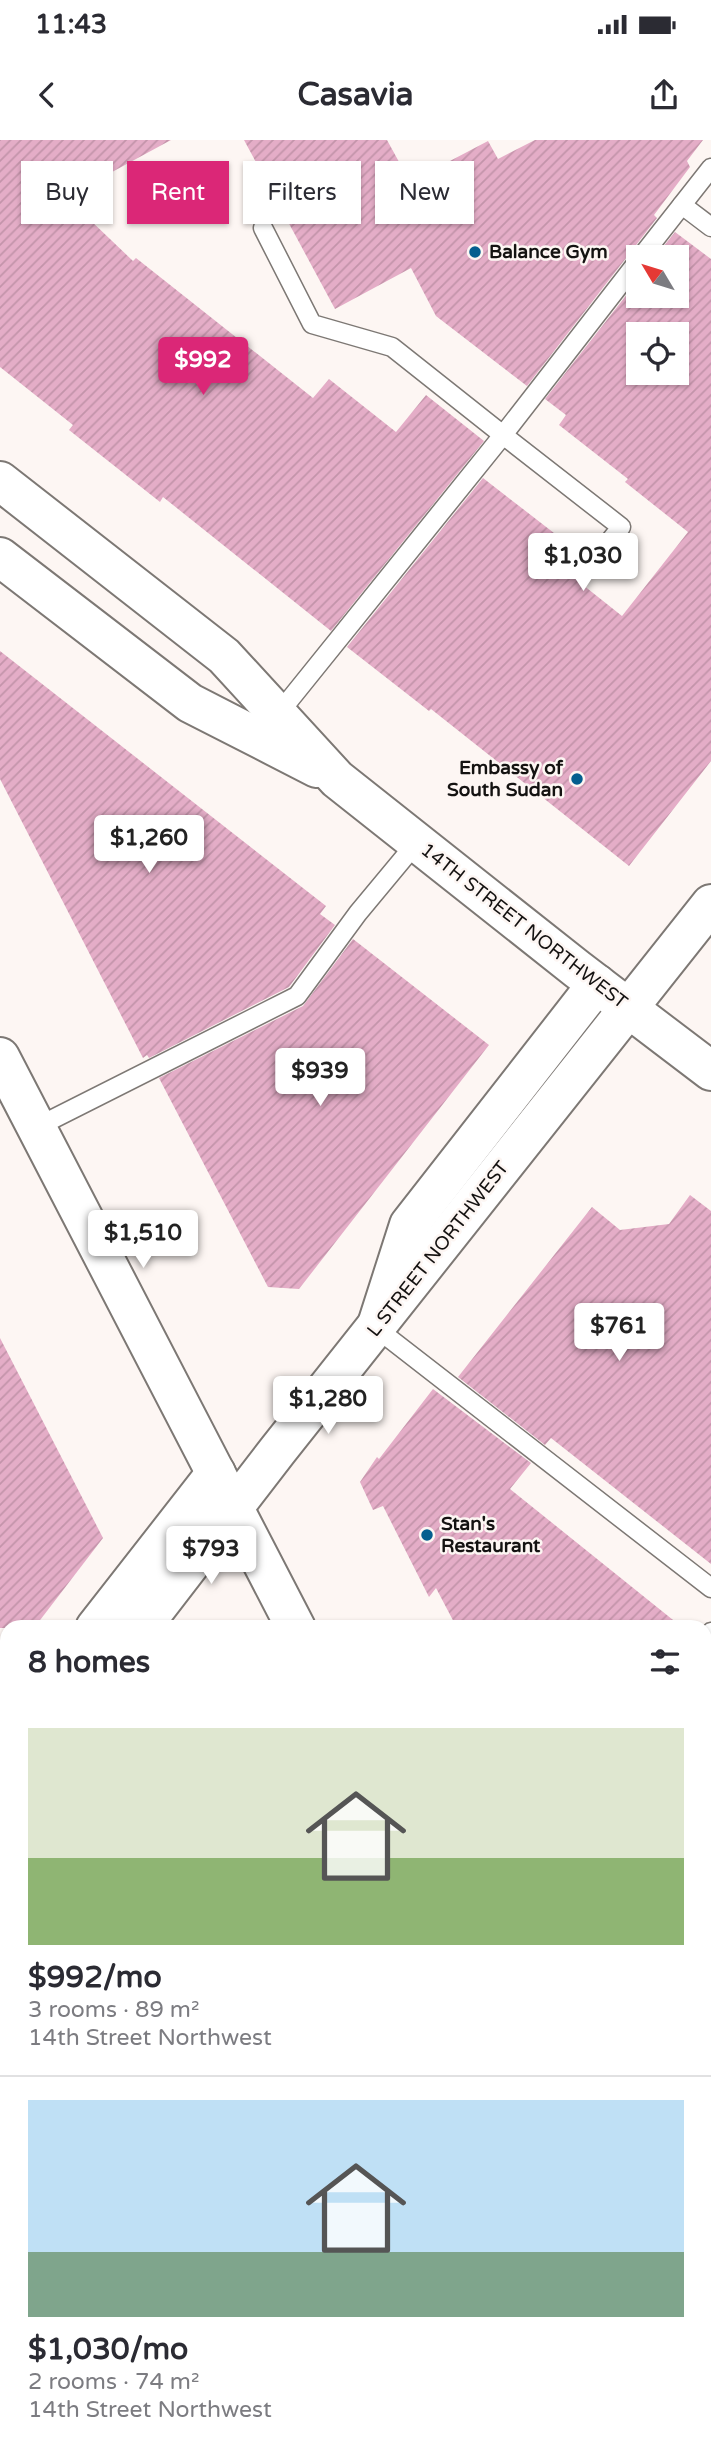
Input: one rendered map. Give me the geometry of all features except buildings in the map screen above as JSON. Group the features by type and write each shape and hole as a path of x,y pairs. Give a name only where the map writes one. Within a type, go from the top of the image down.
{"main road":[{"name":"14TH STREET NORTHWEST","path":"0,481 224,656 337,779 711,1071"},
{"name":"14TH STREET NORTHWEST","path":"0,557 190,703 337,779"},
{"name":"L STREET NORTHWEST","path":"147,1620 627,1007 711,904"},
{"path":"376,1328 409,1224 597,984"},
{"path":"0,1058 292,1620"},
{"path":"101,1620 216,1473"}],"lane":[{"path":"651,245 711,168"},
{"path":"682,205 711,228"},
{"path":"263,228 312,324 392,346 621,527 594,561"},
{"path":"279,713 503,435 626,277"},
{"path":"35,1128 297,996 358,913 417,842"},
{"path":"376,1328 711,1588"}],"place":[{"name":"Balance Gym","path":"475,252"},
{"name":"Embassy of South Sudan","path":"577,779"},
{"name":"Stan's Restaurant","path":"427,1535"}]}
